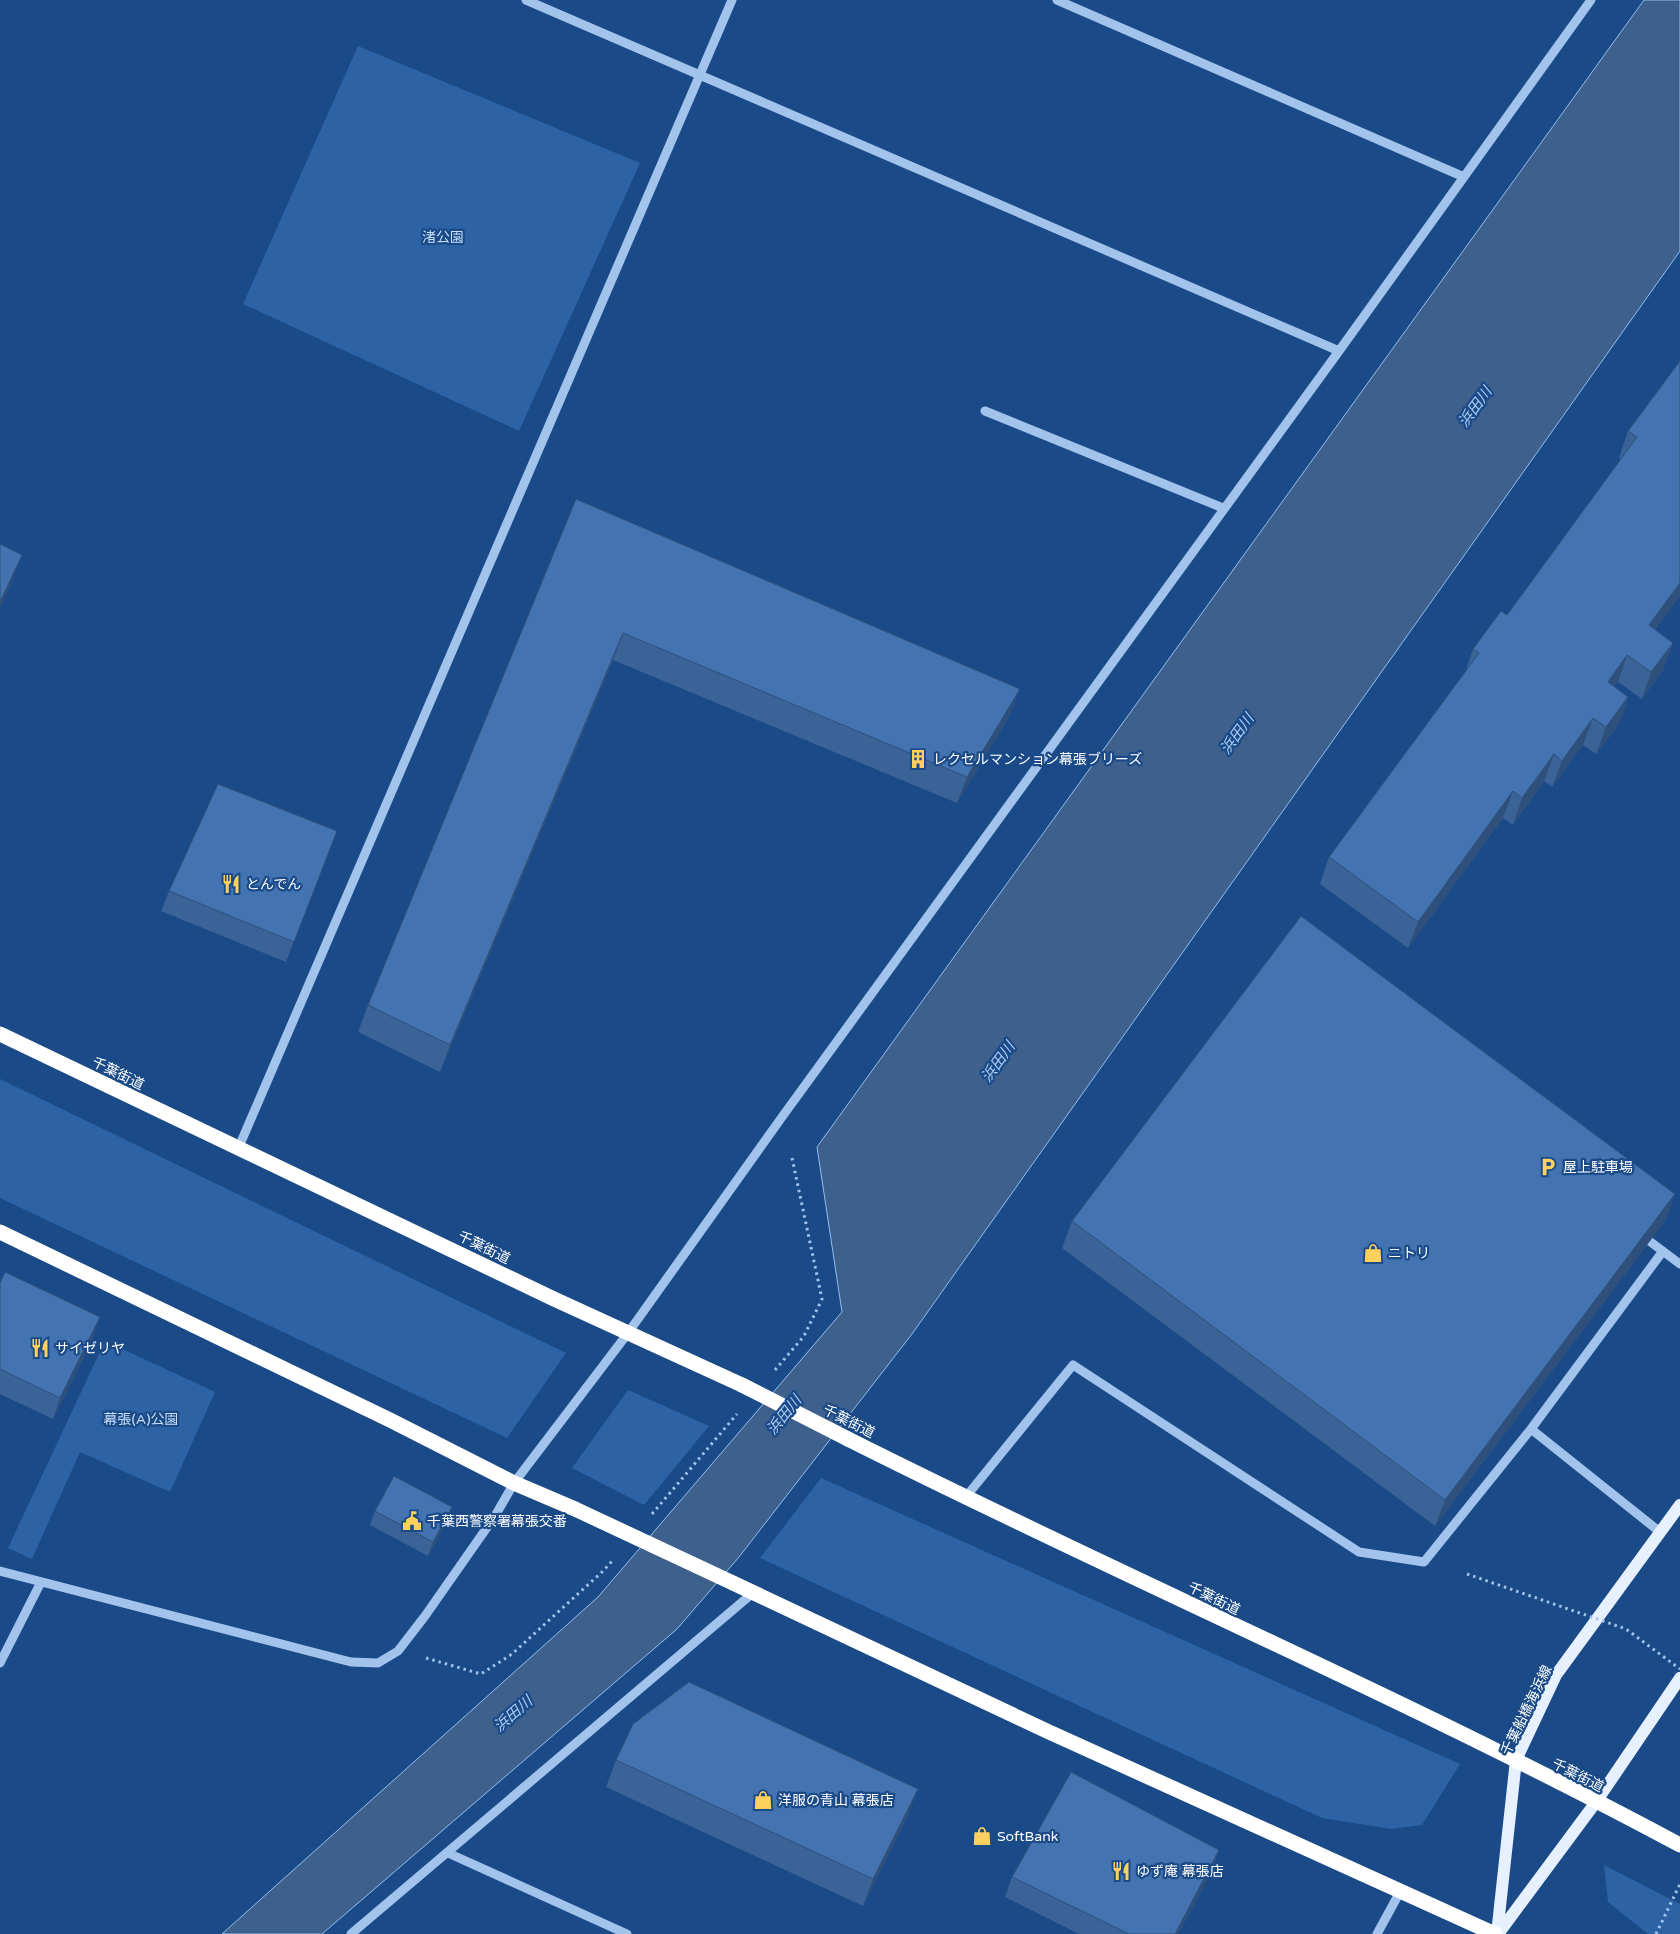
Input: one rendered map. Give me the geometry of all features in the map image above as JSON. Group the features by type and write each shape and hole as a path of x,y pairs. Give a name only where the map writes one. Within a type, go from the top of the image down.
{"highway":[{"name":"千葉街道","path":"0,1034 238,1149 742,1385 965,1498 1516,1760 1680,1846"},
{"path":"0,1232 390,1420 514,1483 575,1509 733,1584 754,1592 1058,1736 1497,1934"}],"main road":[{"name":"千葉船橋海浜線","path":"1497,1934 1516,1760 1556,1675 1680,1505"},
{"path":"1497,1934 1596,1802 1680,1678"}],"street":[{"path":"526,0 1339,351"},
{"path":"238,1149 732,0"},
{"path":"1057,0 1464,176"},
{"path":"0,1571 351,1662 378,1663 398,1650 425,1616 495,1516 514,1483 628,1333 788,1109 1339,351 1588,1"},
{"path":"985,411 1224,508"},
{"path":"1634,1230 1680,1264"},
{"path":"965,1498 1072,1365 1359,1552 1424,1562 1531,1429 1664,1251"},
{"path":"1531,1429 1660,1532"},
{"path":"0,1663 41,1582"},
{"path":"351,1934 754,1592"},
{"path":"448,1853 626,1934"},
{"path":"1377,1934 1401,1890"}],"path":[{"path":"771,1374 804,1336 822,1299 792,1158"},
{"path":"648,1519 739,1412"},
{"path":"398,1650 481,1674 512,1654 602,1572 615,1557"},
{"path":"1467,1574 1626,1629 1680,1669"},
{"path":"1656,1934 1680,1884"}],"green space":[{"name":"渚公園","path":"358,46 640,163 519,431 243,304"},
{"path":"0,1079 566,1353 507,1438 0,1198"},
{"name":"幕張(A)公園","path":"105,1341 215,1392 170,1492 80,1452 32,1559 8,1548"},
{"path":"628,1390 709,1426 644,1505 572,1468"},
{"path":"821,1478 1460,1764 1422,1825 1391,1829 1322,1818 760,1558"},
{"path":"1604,1865 1680,1904 1680,1934 1648,1934 1608,1902"}],"water":[{"name":"浜田川","path":"1644,0 1680,0 1680,251 912,1334 739,1557 677,1629 322,1934 222,1934 598,1597 842,1312 817,1147"}],"building":[{"path":"1680,361 1680,583 1649,625 1673,643 1651,672 1627,655 1608,682 1628,697 1606,727 1593,718 1562,761 1554,754 1522,798 1513,791 1418,922 1329,857 1479,653 1473,649 1501,611 1507,615 1637,437 1628,431"},
{"name":"レクセルマンション幕張ブリーズ","path":"576,499 1020,689 967,777 623,633 450,1045 368,1005"},
{"path":"0,544 22,555 0,602"},
{"path":"218,784 337,831 294,942 169,891"},
{"path":"1301,916 1675,1194 1445,1500 1072,1221"},
{"path":"5,1272 100,1317 60,1398 0,1369 0,1283"},
{"path":"394,1476 452,1507 433,1542 375,1511"},
{"path":"689,1682 918,1789 873,1879 616,1760 633,1724"},
{"path":"1071,1772 1219,1850 1175,1934 1129,1934 1012,1877"}],"place":[{"name":"レクセルマンション幕張ブリーズ","path":"918,759"},
{"name":"とんでん","path":"231,884"},
{"name":"屋上駐車場","path":"1548,1167"},
{"name":"ニトリ","path":"1373,1253"},
{"name":"サイゼリヤ","path":"40,1348"},
{"name":"千葉西警察署幕張交番","path":"412,1521"},
{"name":"洋服の青山 幕張店","path":"763,1800"},
{"name":"SoftBank","path":"982,1836"},
{"name":"ゆず庵 幕張店","path":"1121,1871"}]}
